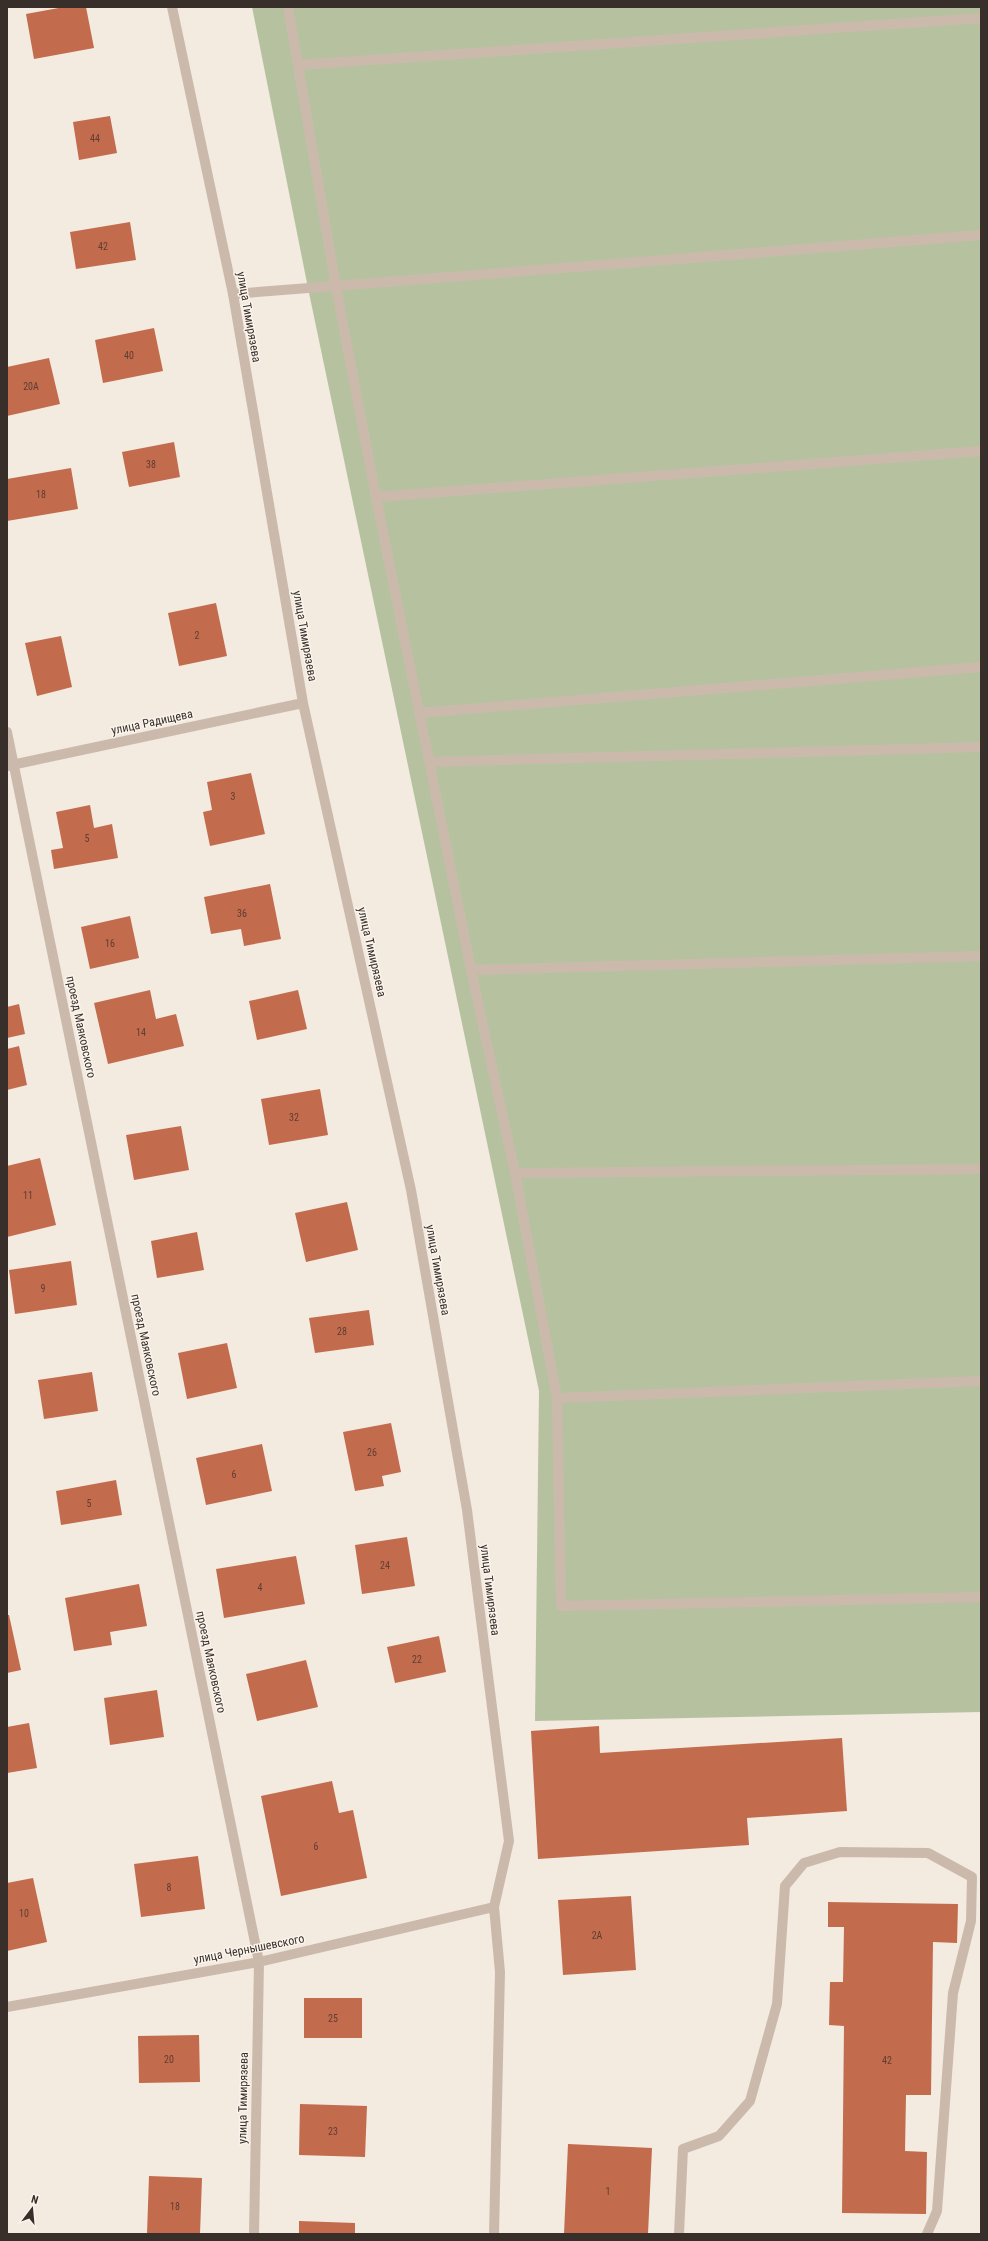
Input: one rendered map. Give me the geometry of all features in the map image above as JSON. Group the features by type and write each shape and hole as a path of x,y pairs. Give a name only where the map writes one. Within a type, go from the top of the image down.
{"street":[{"name":"улица Тимирязева","path":"172,7 233,294 303,703 411,1190 467,1510 509,1841 494,1907 500,1972 494,2234"},
{"path":"288,7 336,287 376,497 471,970 516,1174 557,1398 561,1606 981,1597"},
{"path":"298,65 981,18"},
{"path":"233,294 981,236"},
{"path":"376,497 981,452"},
{"path":"419,713 981,668"},
{"name":"улица Радищева","path":"11,765 303,703"},
{"name":"проезд Маяковского","path":"7,732 11,765 259,1962"},
{"path":"429,762 981,747"},
{"path":"471,970 981,956"},
{"path":"516,1174 981,1170"},
{"path":"557,1398 981,1381"},
{"path":"679,2234 683,2149 719,2136 750,2101 777,2004 785,1886 804,1863 840,1852 928,1853 972,1877 971,1922 953,1992 937,2211 927,2234"},
{"name":"улица Чернышевского","path":"7,2007 259,1962 494,1907"},
{"name":"улица Тимирязева","path":"254,2234 259,1962"}],"green space":[{"path":"252,7 981,7 981,1712 535,1721 539,1391 308,288"}],"building":[{"path":"64,7 86,7 94,48 34,59 26,14"},
{"path":"110,116 117,153 79,160 73,122"},
{"path":"130,222 136,260 76,269 70,232"},
{"path":"154,328 163,371 103,383 95,340"},
{"path":"49,358 60,404 7,416 7,367"},
{"path":"174,442 180,477 129,487 122,452"},
{"path":"71,468 78,509 7,521 7,479"},
{"path":"216,603 227,656 179,666 168,613"},
{"path":"61,636 72,687 37,696 25,643"},
{"path":"251,773 265,834 210,846 203,812 212,810 207,782"},
{"path":"90,805 94,828 112,824 118,858 54,869 51,850 63,848 56,812"},
{"path":"270,884 281,939 244,946 241,929 211,934 204,897"},
{"path":"130,916 139,958 90,969 81,927"},
{"path":"150,990 156,1019 176,1014 184,1046 108,1064 94,1003"},
{"path":"298,990 307,1029 257,1040 249,1001"},
{"path":"19,1004 25,1034 7,1038 7,1007"},
{"path":"19,1046 27,1085 7,1090 7,1049"},
{"path":"320,1089 328,1135 269,1145 261,1099"},
{"path":"181,1126 189,1170 134,1180 126,1135"},
{"path":"40,1158 56,1225 7,1237 7,1166"},
{"path":"347,1202 358,1250 306,1262 295,1213"},
{"path":"197,1232 204,1270 157,1278 151,1241"},
{"path":"71,1261 77,1305 15,1314 9,1270"},
{"path":"369,1310 374,1345 315,1353 309,1318"},
{"path":"227,1343 237,1388 187,1399 178,1353"},
{"path":"92,1372 98,1411 44,1419 38,1380"},
{"path":"391,1423 401,1472 382,1476 384,1486 355,1491 343,1432"},
{"path":"262,1444 272,1491 206,1505 196,1458"},
{"path":"116,1480 122,1515 61,1525 56,1491"},
{"path":"407,1537 415,1586 362,1594 355,1545"},
{"path":"296,1556 305,1604 224,1618 216,1569"},
{"path":"139,1584 147,1626 110,1632 112,1645 74,1651 65,1598"},
{"path":"7,1615 9,1615 21,1670 7,1673"},
{"path":"439,1636 446,1672 395,1683 387,1647"},
{"path":"306,1660 318,1707 257,1721 246,1674"},
{"path":"157,1690 164,1737 110,1745 104,1698"},
{"path":"29,1723 37,1768 7,1773 7,1727"},
{"path":"599,1726 600,1753 842,1738 847,1811 747,1818 749,1845 538,1859 531,1731"},
{"path":"332,1781 339,1813 353,1810 367,1878 281,1896 261,1796"},
{"path":"198,1856 205,1909 141,1917 134,1864"},
{"path":"33,1878 47,1942 7,1951 7,1883"},
{"path":"631,1896 636,1970 563,1975 558,1900"},
{"path":"828,1902 958,1904 957,1943 933,1942 931,2095 906,2095 905,2151 927,2152 926,2214 842,2213 844,2026 829,2025 830,1982 843,1982 844,1927 828,1927"},
{"path":"304,1998 362,1998 362,2038 304,2038"},
{"path":"199,2035 200,2082 139,2083 138,2036"},
{"path":"300,2104 367,2106 365,2157 299,2155"},
{"path":"568,2144 652,2148 648,2234 564,2234"},
{"path":"149,2176 202,2178 200,2234 147,2234"},
{"path":"299,2221 355,2223 355,2234 299,2234"}]}
